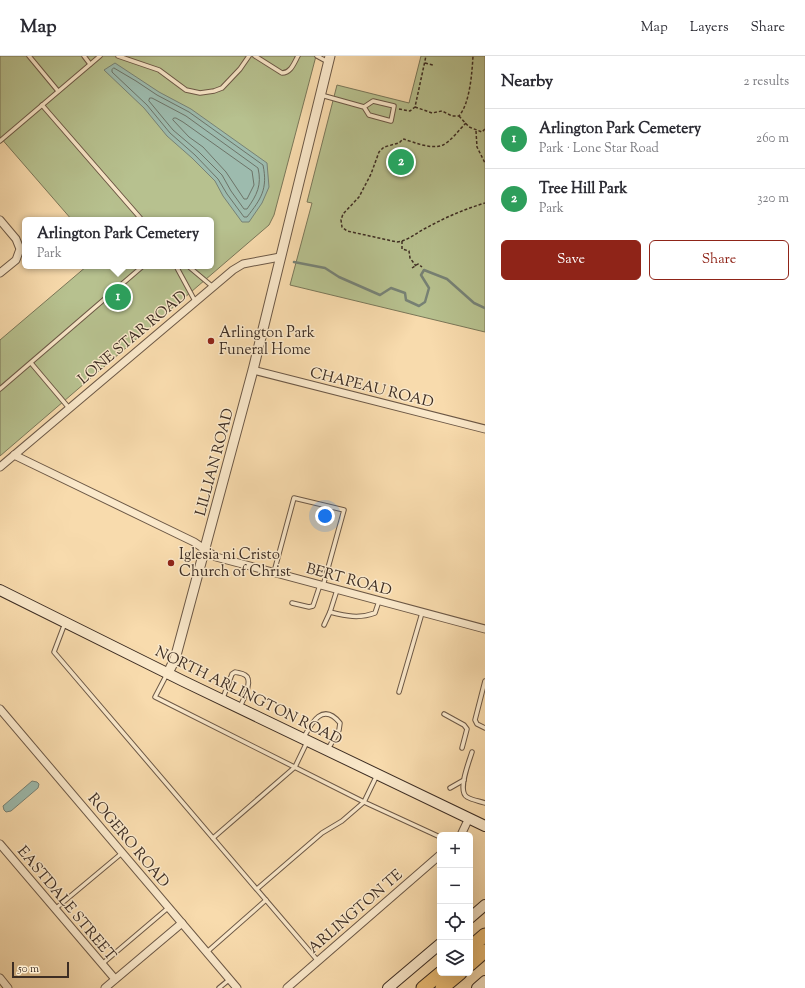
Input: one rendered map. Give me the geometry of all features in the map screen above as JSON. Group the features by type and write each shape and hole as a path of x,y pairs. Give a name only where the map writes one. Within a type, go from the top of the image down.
{"highway":[{"path":"473,945 485,935"},
{"path":"473,961 485,951"},
{"path":"423,988 437,976"},
{"path":"442,988 457,976"},
{"path":"448,988 458,976"}],"main road":[{"name":"NORTH ARLINGTON ROAD","path":"0,590 485,826"},
{"path":"473,915 485,905"},
{"path":"388,988 437,947"},
{"path":"477,988 485,981"}],"street":[{"path":"280,257 329,59"},
{"path":"0,220 16,239 20,249 16,260 0,273"},
{"name":"LONE STAR ROAD","path":"0,467 233,270 243,264 280,257"},
{"name":"LILLIAN ROAD","path":"168,673 175,659 205,550 253,370 280,257"},
{"name":"CHAPEAU ROAD","path":"253,370 485,429"},
{"name":"BERT ROAD","path":"14,455 194,542 216,557 485,629"},
{"name":"ROGERO ROAD","path":"0,709 238,988"},
{"path":"462,832 469,818"},
{"name":"EASTDALE STREET","path":"0,844 115,980"},
{"name":"ARLINGTON TE","path":"287,988 437,857"},
{"path":"105,988 182,923"},
{"path":"0,978 8,988"}],"lane":[{"path":"29,56 58,91"},
{"path":"84,56 90,64"},
{"path":"0,141 100,56"},
{"path":"118,56 159,70 186,90 200,93 222,88 240,69 249,56"},
{"path":"255,56 282,73 289,71 298,56"},
{"path":"317,56 329,59"},
{"path":"320,95 364,107 369,115 391,121 394,106 373,101 364,107"},
{"path":"42,105 139,217"},
{"path":"0,389 140,269"},
{"path":"178,269 195,301"},
{"path":"192,269 213,287"},
{"path":"31,363 69,409"},
{"path":"274,572 294,498 344,510 322,585 313,606 309,607 292,603"},
{"path":"324,625 330,612 337,589"},
{"path":"330,612 350,617 366,616 375,613 379,601"},
{"path":"399,692 422,613"},
{"path":"65,622 54,652 318,961"},
{"path":"222,699 232,674 235,672 244,674 249,680 240,708"},
{"path":"168,673 155,697 364,802 437,836"},
{"path":"485,681 475,720 477,724 485,728"},
{"path":"213,838 296,767 313,722 321,715 326,714 332,716 340,723 339,730 327,750"},
{"path":"444,714 464,725 467,729 462,748"},
{"path":"472,752 462,787 463,794 467,798 485,803"},
{"path":"257,889 322,833 342,821 364,802 378,774"},
{"path":"450,788 464,780"},
{"path":"55,909 123,853"},
{"path":"207,952 266,900"},
{"path":"102,964 169,907"},
{"path":"220,988 230,979"}],"path":[{"path":"415,108 426,56"},
{"path":"459,116 467,101 473,56"},
{"path":"425,63 432,65"},
{"path":"393,108 410,111 415,108 432,113 442,111 452,116 459,116 469,127 475,130 482,132 485,129"},
{"path":"466,124 443,145 428,146 403,139 399,143 384,147 379,152 371,174 359,197 343,214 341,220 342,227 346,232 397,242 412,237 425,228 457,212 485,203"},
{"path":"476,131 477,147 485,163"},
{"path":"402,241 402,249 409,251 410,258 416,266"},
{"path":"412,268 418,264 422,267"}],"green space":[{"path":"0,56 316,56 274,215 269,225 0,456 0,340 83,269 214,269 214,217 69,217 0,137"},
{"path":"421,56 485,56 485,332 290,285 312,203 307,202 337,85 409,103"}],"water":[{"path":"115,63 159,92 191,109 267,163 269,187 262,203 249,222 242,222 223,196 215,181 167,136 144,108 104,70"},
{"path":"32,781 39,784 38,788 11,811 6,812 3,806"}],"waterway":[{"path":"294,262 325,268 339,277 380,295 391,288 405,293 406,300 419,306 425,302 429,288 421,275 424,270 447,279 474,303 485,308"}],"place":[{"name":"Tree Hill Park","path":"401,162"},
{"name":"Arlington Park Cemetery","path":"118,297"},
{"name":"Arlington Park Funeral Home","path":"211,341"},
{"name":"Iglesia ni Cristo Church of Christ","path":"171,563"}]}
